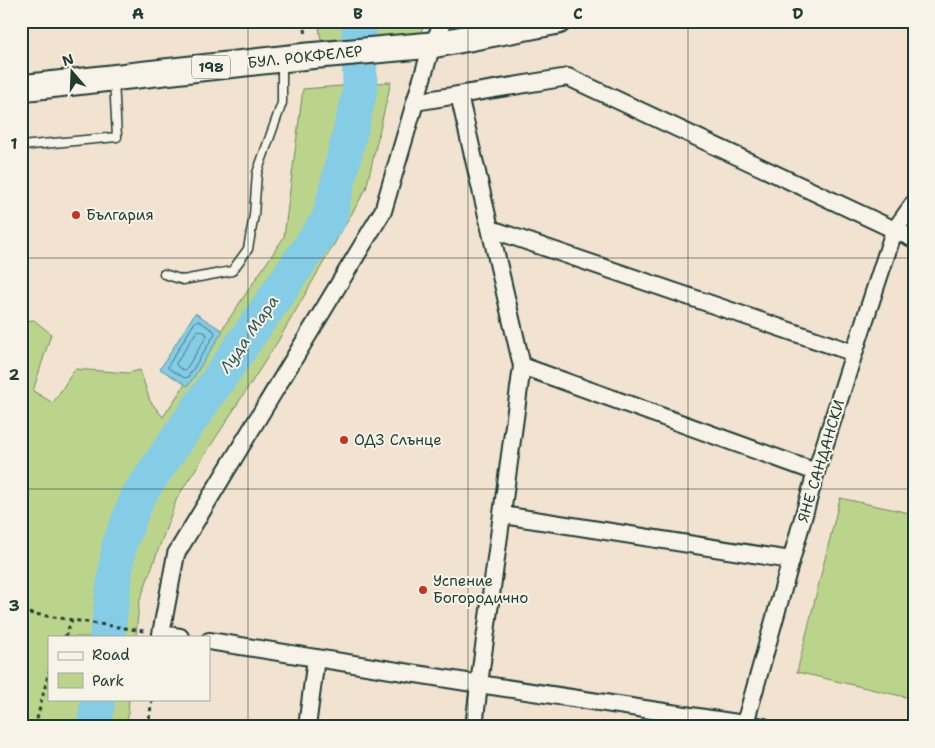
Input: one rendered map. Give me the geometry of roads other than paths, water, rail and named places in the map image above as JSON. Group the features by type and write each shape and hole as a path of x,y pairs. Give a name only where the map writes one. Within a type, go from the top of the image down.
{"main road":[{"name":"БУЛ. РОКФЕЛЕР","path":"21,88 432,44 558,21"}],"street":[{"path":"174,636 161,634 176,554 383,210 432,44 444,21"},
{"path":"416,102 568,77 914,239"},
{"path":"459,96 522,366 474,727"},
{"name":"ЯНЕ САНДАНСКИ","path":"745,725 816,472 854,353 894,231 914,203"},
{"path":"490,229 854,353"},
{"path":"522,366 816,472"},
{"path":"502,516 791,560"},
{"path":"210,641 764,727"},
{"path":"307,727 316,658"}],"lane":[{"path":"164,274 183,280 232,271 248,249 254,215 257,173 282,103 282,59"},
{"path":"21,146 117,138 114,78"}],"water":[{"path":"195,313 223,331 188,386 160,369"}],"waterway":[{"name":"Луда Мара","path":"107,636 119,546 138,496 329,219 360,91 359,21"},
{"name":"Луда Мара","path":"94,727 98,700"}],"place":[{"name":"България","path":"76,215"},
{"name":"ОДЗ Слънце","path":"344,440"},
{"name":"Успение Богородично","path":"423,590"}]}
